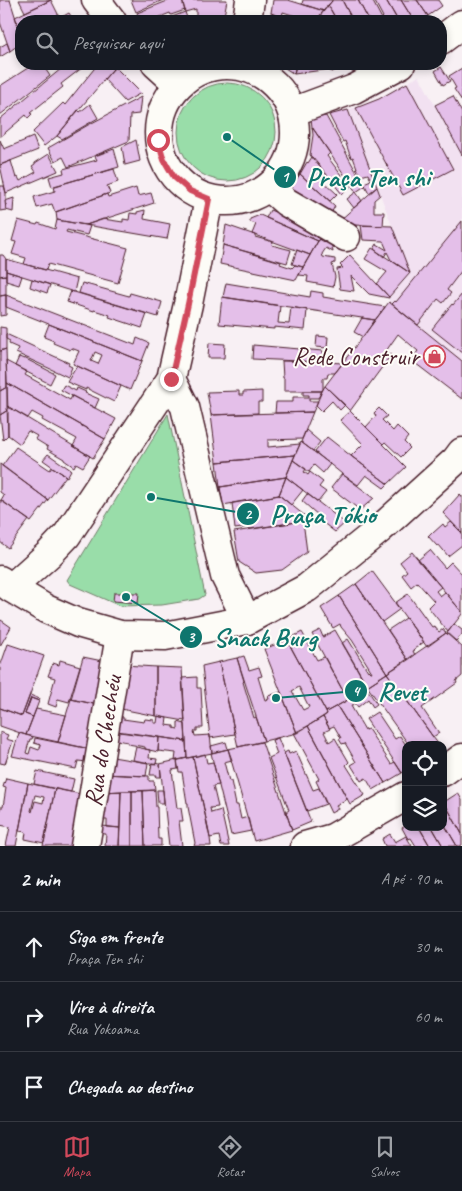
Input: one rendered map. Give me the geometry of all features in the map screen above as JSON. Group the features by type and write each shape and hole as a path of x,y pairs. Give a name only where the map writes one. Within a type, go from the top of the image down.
{"street":[{"path":"96,0 107,15"},
{"path":"248,15 250,0"},
{"path":"447,35 462,24"},
{"path":"163,70 178,84"},
{"path":"200,70 178,84 166,100 159,119 158,140 164,160 174,177 190,191 209,199 230,202 250,198 269,188 283,172 292,154 295,133 292,112 284,95 272,82 254,70"},
{"path":"292,112 354,89 390,70"},
{"path":"269,188 286,202 346,237"},
{"path":"209,199 171,379 67,535 49,554 5,584 46,609 78,623 120,635 165,636 247,620 307,588 380,529 456,460 462,452"},
{"path":"171,379 185,407 225,576 247,620"},
{"name":"Rua do Chechéu","path":"85,846 120,635"},
{"path":"447,769 462,758"},
{"path":"305,846 333,838 402,798"}],"shaded area":[{"path":"419,76 462,155 462,361 389,302 389,298 410,273 348,110 379,99"}],"green space":[{"path":"227,83 246,87 261,98 272,113 276,132 272,151 261,166 246,177 227,181 208,177 193,166 182,151 178,132 182,113 193,98 208,87"},
{"path":"168,414 205,595 199,599 162,605 120,606 70,584 67,580"}],"building":[{"path":"0,0 10,0 15,16 15,47 10,51 0,22"},
{"path":"19,0 51,0 25,12"},
{"path":"51,0 58,15 19,15"},
{"path":"131,0 163,0 136,12"},
{"path":"170,0 182,0 185,10 171,15 170,13 165,15 138,15 137,13"},
{"path":"182,0 227,0 224,15 196,15 196,9 185,12"},
{"path":"273,0 288,0 324,11 321,15 292,15 283,12 282,15 276,15 271,13"},
{"path":"303,0 332,1 324,11 302,4"},
{"path":"333,0 342,0 350,15 334,15 328,5"},
{"path":"342,0 358,0 366,15 350,15"},
{"path":"358,0 372,0 380,15 366,15"},
{"path":"374,0 386,0 395,15 382,15"},
{"path":"386,0 401,0 410,15 395,15"},
{"path":"401,0 417,0 427,15 410,15"},
{"path":"417,0 438,0 442,6 427,15"},
{"path":"328,5 334,15 320,15"},
{"path":"7,43 10,51 0,57 0,47"},
{"path":"462,68 462,101 454,89 456,88 449,76"},
{"path":"25,70 46,70 50,76 0,115 0,86"},
{"path":"60,70 79,70 61,84 63,87 30,113 32,114 28,118 26,115 0,137 0,119"},
{"path":"93,70 112,70 57,136 44,146 33,132 63,103 65,105"},
{"path":"112,70 118,70 141,93 125,102 104,79"},
{"path":"295,70 323,70 294,74"},
{"path":"443,70 450,81 443,85 435,71"},
{"path":"407,83 453,169 403,195 356,108 379,99"},
{"path":"453,96 462,113 462,155 435,105"},
{"path":"141,97 139,114 130,115 129,141 68,167 63,157 55,161 48,148"},
{"path":"90,104 98,118 62,139 57,136 78,110 80,112"},
{"path":"348,110 377,187 369,193 364,183 371,180 368,174 361,176 356,168 353,157 351,158 345,141 343,142 329,115"},
{"path":"326,116 365,186 356,192 312,127 311,119"},
{"path":"312,127 330,153 327,156 350,187 342,194 310,155 313,135"},
{"path":"33,137 38,150 0,165 0,140 4,149"},
{"path":"136,140 140,161 125,165 122,147"},
{"path":"114,149 119,167 52,187 49,177 64,173 63,169 97,160 95,156"},
{"path":"49,154 58,171 6,193 0,165 11,161 16,178 18,177 20,181 36,172 32,166"},
{"path":"312,157 328,176 323,181 337,194 330,201 300,174"},
{"path":"114,169 118,182 107,186 110,193 55,212 52,204 37,208 34,197 55,191 54,186"},
{"path":"300,174 335,206 328,219 286,195"},
{"path":"0,186 4,186 6,193 6,210 0,211"},
{"path":"377,187 380,195 374,200 374,212 384,212 383,226 354,225 338,222"},
{"path":"136,188 138,196 151,193 154,203 86,225 57,220 56,212 107,194 108,197"},
{"path":"356,192 362,201 354,208 347,199"},
{"path":"14,198 13,212 6,210 5,201"},
{"path":"145,210 144,219 170,224 167,239 86,225 103,219 123,222 123,219 129,220 130,213 137,214 137,212"},
{"path":"270,210 323,237 318,241 266,218"},
{"path":"260,215 318,241 310,255 252,234 256,224 250,222 250,219"},
{"path":"18,220 37,225 38,223 55,229 57,220 90,226 87,235 67,230 66,232 128,248 118,283 48,264 46,270 24,264 26,258 12,254 16,242 12,241"},
{"path":"462,221 462,270 447,290 451,293 443,303 438,299 418,325 392,304 396,302"},
{"path":"226,225 273,242 272,245 291,250 287,263 223,245"},
{"path":"361,225 392,226 410,273 391,260 387,252 384,257 374,249 377,244 387,250 383,241 363,240"},
{"path":"329,232 333,252 326,248 322,254 323,257 335,259 335,263 332,264 335,277 333,287 307,282 308,276 299,275 318,241"},
{"path":"223,245 281,262 280,264 292,268 295,265 303,267 296,280 220,264"},
{"path":"372,248 410,273 389,297 377,284 387,272 365,259"},
{"path":"297,250 310,255 303,267 292,264"},
{"path":"0,255 3,255 6,259 6,275 0,276"},
{"path":"350,255 389,298 369,294 351,276 354,291 340,289 337,269 343,268 340,265"},
{"path":"6,259 77,279 74,292 6,271"},
{"path":"6,271 22,276 19,285 6,281"},
{"path":"6,275 6,295 0,296 0,276"},
{"path":"32,279 50,285 47,293 30,287"},
{"path":"82,283 129,296 130,293 162,302 158,317 79,293"},
{"path":"226,283 310,297 311,291 323,293 323,297 385,307 375,320 223,297"},
{"path":"71,291 147,314 142,328 109,317 110,315 67,302"},
{"path":"462,294 462,353 432,329"},
{"path":"6,295 135,345 137,338 149,343 142,361 6,307"},
{"path":"6,295 6,315 0,316 0,296"},
{"path":"222,297 280,306 278,323 289,324 291,307 307,310 305,330 219,324"},
{"name":"Rede Construir","path":"389,302 462,361 462,399 411,360 418,351 398,334 386,351 391,355 350,411 325,386"},
{"path":"362,318 375,320 363,337 354,332"},
{"path":"49,324 142,361 130,390 73,364 79,351 71,348 70,350 44,337","holes":["95,352 102,355 98,364 91,361"]},
{"path":"0,327 6,328 6,349 0,351"},
{"path":"6,334 69,363 68,365 72,367 68,377 16,353 18,348 9,344 10,341 6,339"},
{"path":"317,336 328,337 327,348 316,347"},
{"path":"209,343 225,344 224,358 208,358"},
{"path":"253,345 323,351 323,362 252,359"},
{"path":"6,349 7,387 0,391 0,351"},
{"path":"19,357 55,374 50,384 15,366"},
{"path":"6,361 27,372 25,375 70,400 72,396 116,419 105,439 7,383"},
{"path":"282,361 343,363 335,373 328,373 327,378 323,378 322,391 284,391"},
{"path":"77,366 121,386 114,402 86,388 86,390 67,382"},
{"path":"7,383 105,439 93,458 73,446 77,439 42,420 43,418 32,412 28,418 7,406"},
{"path":"64,385 76,391 77,388 99,399 95,408 61,390"},
{"path":"325,386 345,405 340,410 332,401 322,411 316,405"},
{"path":"7,387 8,410 0,415 0,391"},
{"path":"239,391 239,395 243,395 243,392 262,391 262,402 258,402 258,413 211,415 207,392"},
{"path":"303,391 322,391 318,398 309,398 309,401 318,401 313,412 275,413 276,402 293,402 293,397 309,397 309,395 303,395"},
{"path":"7,406 90,456 83,467 76,463 74,467 47,449 48,447 35,439 37,436 28,431 20,444 8,435"},
{"path":"379,408 387,416 382,420 393,431 397,426 408,437 404,442 410,448 401,457 385,442 383,444 366,427 376,416 374,413"},
{"path":"8,410 8,435 3,440 0,415"},
{"path":"350,411 406,467 388,484 351,456 363,444 340,420"},
{"path":"313,412 302,439 268,440 268,447 300,444 295,455 217,462 211,415"},
{"path":"306,430 320,442 313,451 301,442"},
{"path":"327,437 388,484 384,488 366,475 358,485 342,474 315,452"},
{"path":"301,442 330,464 323,473 314,465 309,472 293,460"},
{"path":"16,447 50,470 52,467 66,476 48,500 2,466"},
{"path":"48,454 71,470 67,477 43,460"},
{"path":"295,455 286,477 220,487 217,462"},
{"path":"293,460 306,469 304,472 308,475 310,472 323,482 319,487 326,492 318,502 286,477"},
{"path":"0,464 48,500 31,522 1,500 4,495 0,492"},
{"path":"342,474 374,498 360,510 331,488"},
{"path":"286,477 279,495 223,505 220,487"},
{"path":"286,477 303,490 291,505 279,495"},
{"path":"307,494 345,523 335,532 317,518 319,516 302,501"},
{"path":"460,494 462,496 462,533 443,513"},
{"path":"279,495 310,520 250,529 249,527 235,529 232,503"},
{"path":"0,500 29,520 8,548 0,542"},
{"path":"303,521 307,552 282,570 256,573 239,562 234,532"},
{"path":"451,522 462,533 462,545 448,556 428,536 443,524 445,527"},
{"path":"430,550 445,568 451,562 462,574 462,612 418,560"},
{"path":"412,552 441,587 436,591 440,596 445,592 462,612 448,632 428,607 434,601 417,582 411,587 402,575 407,571 400,562"},
{"path":"372,571 400,609 382,622 356,584"},
{"path":"356,584 408,660 387,673 339,596"},
{"path":"114,593 139,593 138,603 113,601"},
{"path":"408,594 432,627 434,626 439,632 443,629 446,633 427,647 395,603"},
{"path":"339,596 387,673 367,686 342,643 348,639 368,671 372,672 340,624 333,628 321,608"},
{"path":"406,618 424,642 414,649 415,655 408,660 388,630"},
{"path":"0,621 11,627 0,646"},
{"path":"454,624 462,630 462,634 456,641 447,633"},
{"path":"320,630 323,637 335,630 368,687 348,700 312,634"},
{"path":"302,632 317,660 324,657 348,700 326,712 287,640"},
{"path":"446,633 462,647 462,676 456,681 457,683 422,708 439,733 433,737 387,673"},
{"path":"287,640 327,714 297,733 264,649","holes":["299,687 309,707 303,710 292,691"]},
{"path":"8,644 44,656 22,716 0,708 0,667"},
{"path":"244,656 249,670 259,667 262,676 258,677 265,700 269,699 268,696 281,692 297,733 264,741 237,658"},
{"path":"83,657 107,662 98,705 71,699"},
{"path":"237,658 254,718 256,717 264,741 238,747 219,662"},
{"path":"60,660 80,666 69,702 58,699 56,707 48,704 55,678 48,676 53,663 59,665"},
{"path":"219,662 235,734 210,738 202,666"},
{"path":"124,665 156,667 156,716 116,708"},
{"path":"156,667 182,668 185,721 156,716"},
{"path":"387,673 436,741 406,741 367,686"},
{"path":"197,677 197,688 201,688 203,728 197,728 197,731 194,731 195,736 210,735 212,753 187,758 182,678"},
{"path":"367,689 377,704 373,707 368,699 358,707 351,698"},
{"path":"30,695 40,699 39,701 31,698 25,714 33,717 26,735 0,726 0,708 22,716"},
{"path":"31,698 39,701 33,717 25,714"},
{"path":"351,698 355,703 351,706 365,730 368,729 391,764 395,762 402,773 385,783 337,706"},
{"path":"71,699 98,705 90,749 58,742"},
{"path":"337,706 385,783 373,790 366,778 361,781 351,765 356,762 345,743 342,744 339,739 341,738 334,726 329,728 323,717 327,714 326,712"},
{"path":"36,709 66,715 58,742 26,735"},
{"path":"377,712 395,739 400,736 403,741 402,773 366,719"},
{"path":"115,715 123,717 123,719 144,722 145,719 154,720 154,723 157,723 158,716 167,718 166,725 174,726 174,728 178,729 178,722 185,724 186,741 112,731"},
{"path":"323,717 330,729 324,732 329,742 335,738 349,762 346,765 365,795 350,804 308,726"},
{"path":"308,726 347,799 336,805 338,809 331,813 316,781 319,779 294,733"},
{"path":"117,731 159,737 158,752 116,740"},
{"path":"0,732 8,735 6,739 13,741 5,764 0,763"},
{"path":"19,733 33,737 30,739 26,753 29,754 31,747 39,750 41,745 34,743 35,738 90,749 87,762 78,761 76,769 12,756"},
{"path":"159,737 186,741 187,758 175,761 176,753 158,751"},
{"path":"278,738 311,822 292,830 286,812 289,810 269,758 277,754 272,740"},
{"path":"226,742 228,749 212,753 211,746"},
{"path":"262,742 292,830 254,841 228,749"},
{"path":"136,747 150,750 149,758 157,759 156,764 133,760"},
{"path":"228,749 232,760 224,762 229,781 231,781 241,819 248,817 251,831 231,835 211,753"},
{"path":"288,751 289,754 296,751 313,790 319,788 326,804 307,811 284,753"},
{"path":"205,754 207,763 213,762 219,785 213,786 218,807 210,808 211,813 221,810 229,846 221,846 219,836 210,838 193,757"},
{"path":"107,756 148,763 146,776 103,774"},
{"path":"193,757 211,846 194,846 182,772 179,772 177,760"},
{"path":"177,760 178,769 172,770 177,808 181,808 183,821 179,821 182,846 169,846 160,764"},
{"path":"152,763 160,764 161,777 150,775"},
{"path":"37,771 74,779 71,792 34,784"},
{"path":"103,774 149,776 149,781 154,781 155,790 99,792"},
{"path":"6,778 28,783 16,846 6,846 10,827 0,825 0,807 3,807 6,788 3,787"},
{"path":"28,783 55,789 44,843 25,839 26,832 19,831","holes":["35,795 44,797 43,803 35,801 32,812"]},
{"path":"55,789 81,794 71,846 43,846"},
{"path":"155,790 158,839 161,839 161,846 145,846 143,791"},
{"path":"157,790 163,790 164,803 158,803"},
{"path":"121,791 120,828 107,827 107,820 98,820 104,792"},
{"path":"121,791 132,791 132,846 119,846"},
{"path":"132,791 143,791 145,846 132,846"},
{"path":"458,793 462,800 462,834 447,807 447,800"},
{"path":"447,807 462,834 462,845 457,846 447,829"},
{"path":"93,825 120,828 119,846 105,846 106,834 91,833"},
{"path":"447,829 457,846 443,846 434,831 447,831"},
{"path":"404,831 421,831 430,846 416,846 411,838 408,839"},
{"path":"421,831 434,831 443,846 430,846"},
{"path":"390,834 395,842 406,836 412,846 385,846 382,839"}],"place":[{"name":"Praça Ten shi","path":"227,137"},
{"name":"Rede Construir","path":"435,357"},
{"name":"Praça Tókio","path":"151,497"},
{"name":"Snack Burg","path":"126,597"},
{"name":"Revet","path":"276,698"}],"route":[{"path":"158,140 164,160 174,177 190,191 209,199 171,379"}]}
